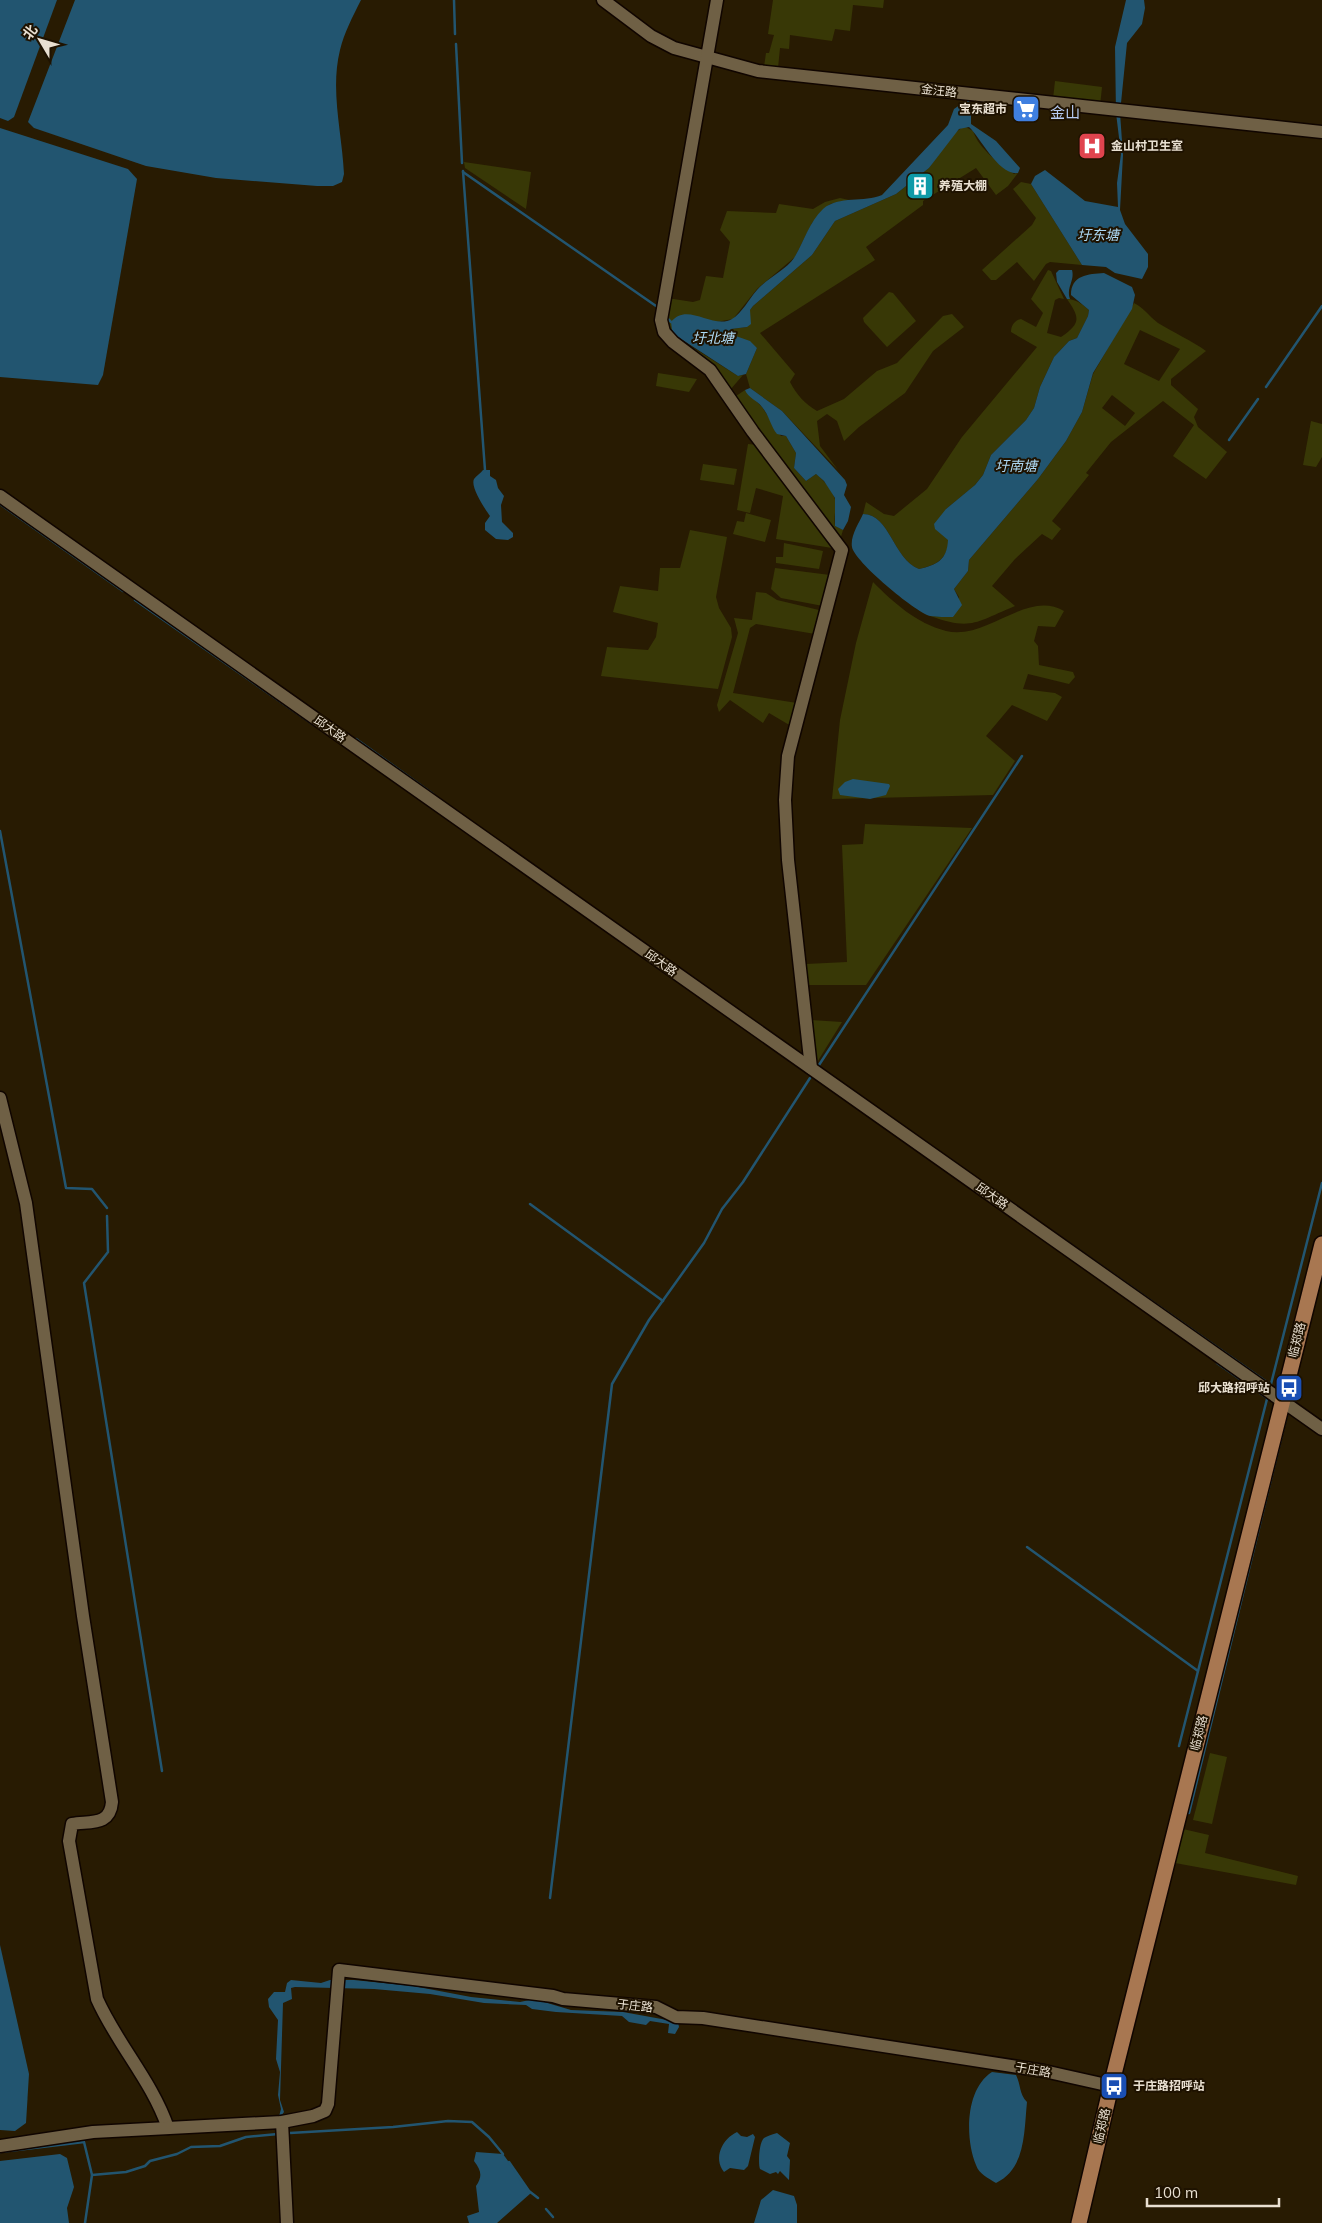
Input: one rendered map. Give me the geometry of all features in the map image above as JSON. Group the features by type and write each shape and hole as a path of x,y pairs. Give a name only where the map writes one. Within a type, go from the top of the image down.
{"main road":[{"name":"临郑路","path":"1079,2223 1111,2086 1322,1244"}],"street":[{"name":"金汪路","path":"603,0 651,36 674,48 758,71 1322,132"},
{"path":"717,0 662,312 661,328 673,342 710,370 758,440 842,550 788,756 785,800 788,860 811,1068"},
{"name":"邱大路","path":"0,496 1322,1429"},
{"path":"0,1098 26,1203 83,1616 112,1802 109,1816 104,1820 72,1824 69,1840 97,1999 107,2022 154,2094 168,2128"},
{"name":"于庄路","path":"282,2122 313,2116 324,2111 328,2104 339,1970 553,1996 563,1999 656,2007 676,2017 702,2018 1044,2071 1111,2086"},
{"path":"0,2146 93,2132 282,2122 287,2223"}],"shaded area":[{"path":"773,0 884,0 883,8 853,5 850,31 835,29 832,41 790,35 789,49 780,48 778,68 764,67 766,53 769,53 774,35 768,34"},
{"path":"1055,81 1102,87 1100,106 1053,99"},
{"path":"964,126 973,131 980,144 996,160 1014,174 1018,173 1008,186 996,195 976,168 923,201 923,205 866,247 875,260 760,333 795,374 790,382 795,391 817,411 844,399 877,371 897,363 943,316 952,314 964,327 933,351 905,393 859,427 844,441 837,421 827,414 817,421 820,446 838,470 782,411 750,388 746,374 757,348 730,334 731,329 747,327 750,310 753,306 812,255 835,221 896,194 929,168 952,135"},
{"path":"464,162 531,172 526,209 465,168"},
{"path":"1021,182 1031,184 1082,265 1050,262 1046,264 1034,281 1017,262 996,280 991,280 982,270 1032,225 1036,218 1013,189"},
{"path":"840,198 849,200 830,204 812,223 795,257 757,289 733,319 672,330 684,342 738,376 743,375 730,390 669,334 665,307 667,298 693,302 700,300 706,276 723,278 730,242 720,230 727,211 776,213 779,204 813,209 825,202"},
{"path":"1048,270 1051,271 1064,299 1059,298 1055,300 1047,333 1061,337 1075,324 1076,316 1067,299 1076,301 1089,310 1088,316 1077,338 1069,341 1054,357 1040,387 1034,408 1026,420 991,455 983,475 974,486 946,509 949,540 945,555 939,561 919,569 910,564 903,556 879,521 872,516 863,514 866,502 884,514 894,516 927,489 962,437 1037,347 1011,332 1011,329 1017,320 1021,319 1036,327 1043,313 1031,299"},
{"path":"889,292 893,293 916,321 887,347 864,322 863,318"},
{"path":"1134,303 1138,305 1158,323 1206,351 1171,379 1171,385 1198,409 1194,417 1198,427 1227,452 1206,479 1173,456 1194,425 1163,401 1111,442 1086,473 1089,475 1052,521 1061,529 1052,540 1042,534 1015,559 992,586 1015,606 974,623 956,623 930,616 953,617 959,597 954,589 968,571 969,560 1038,479 1066,441 1082,412 1093,374","holes":["1140,330 1180,349 1159,381 1124,364","1112,395 1135,413 1125,426 1102,408"]},
{"path":"658,373 697,379 689,392 656,386"},
{"path":"745,390 762,407 781,436 786,436 796,453 794,468 806,481 816,474 832,492 836,505 835,526 843,530 840,540 779,464 736,396"},
{"path":"1311,421 1322,424 1322,457 1316,467 1303,465"},
{"path":"748,444 758,445 834,543 832,548 776,539 783,496 756,488 750,513 737,510"},
{"path":"703,464 737,469 734,485 700,480"},
{"path":"746,513 771,520 765,542 733,534 737,521 744,522"},
{"path":"690,530 727,537 716,597 719,608 731,628 732,637 718,689 601,676 607,647 648,650 656,637 658,623 613,612 620,586 658,591 660,568 680,568"},
{"path":"784,543 823,551 819,569 776,563 776,557 783,557"},
{"path":"775,568 830,575 823,606 781,598 771,589"},
{"path":"873,582 897,605 915,618 946,631 961,632 977,629 1021,610 1036,606 1050,606 1064,611 1055,627 1038,626 1034,641 1038,646 1039,665 1073,672 1075,677 1069,684 1028,674 1023,689 1055,693 1062,697 1047,721 1012,705 986,736 1015,761 993,795 832,799 840,720 856,643"},
{"path":"756,592 766,593 777,600 819,610 815,634 756,624 750,628 733,693 797,703 791,726 769,713 763,723 730,700 719,712 717,705 738,633 734,618 752,620"},
{"path":"865,824 972,828 866,985 807,985 806,964 847,962 842,845 863,844"},
{"path":"811,1020 842,1022 816,1064"},
{"path":"1210,1753 1227,1757 1212,1824 1193,1820"},
{"path":"1183,1829 1209,1835 1205,1853 1298,1876 1296,1885 1175,1863"}],"water":[{"path":"0,0 57,0 14,117 8,121 0,118"},
{"path":"75,0 361,0 344,37 337,65 336,96 344,174 342,182 333,186 317,186 216,178 146,166 34,128 28,122"},
{"name":"圩东塘","path":"1126,0 1144,0 1145,8 1142,24 1127,43 1120,113 1123,155 1120,210 1125,224 1148,254 1148,267 1142,279 1115,273 1106,267 1082,265 1031,184 1035,176 1045,170 1085,201 1118,207 1117,183 1121,154 1116,113 1115,47"},
{"name":"圩北塘","path":"967,100 971,103 971,124 996,141 1020,168 1018,173 1011,172 997,162 969,127 959,129 929,168 896,194 835,221 812,255 753,306 750,310 751,324 747,327 731,329 730,334 750,341 757,348 746,374 738,376 675,335 671,322 677,316 685,314 725,321 736,316 761,286 791,262 814,220 823,209 836,202 867,199 882,195 948,125 954,109"},
{"path":"0,128 128,169 137,179 103,375 98,385 0,377"},
{"path":"1059,270 1072,270 1073,274 1069,291 1070,299 1067,299 1057,282 1056,273"},
{"name":"圩南塘","path":"1104,273 1132,287 1135,295 1132,309 1093,373 1082,412 1066,441 1038,479 969,560 968,571 954,589 962,605 953,617 930,616 922,612 886,585 855,554 852,547 852,538 863,514 872,516 879,521 903,556 910,564 919,569 931,566 943,557 948,540 935,529 934,524 946,509 975,485 983,475 991,455 1026,420 1034,408 1040,387 1054,357 1069,341 1077,338 1089,310 1071,295 1074,283 1087,275"},
{"path":"750,388 782,411 845,480 847,485 844,495 851,507 848,521 843,530 835,526 835,498 824,481 816,474 806,481 794,468 796,453 786,436 777,434 764,410 746,393 745,390"},
{"path":"483,470 490,470 490,476 496,480 498,488 504,496 501,505 502,522 513,533 513,537 508,540 496,539 485,530 485,523 490,516 479,498 473,483 474,479"},
{"path":"853,779 889,784 890,786 886,795 870,799 840,795 838,789 845,782"},
{"path":"0,1945 29,2074 26,2123 15,2131 0,2130"},
{"path":"291,1980 321,1983 330,1980 354,1980 413,1986 471,1997 520,2002 534,1999 571,2010 623,2012 678,2022 679,2027 675,2034 668,2033 669,2024 650,2021 646,2025 629,2022 622,2016 556,2012 532,2009 526,2005 484,2003 430,1994 374,1989 295,1987 291,1988 292,1999 283,2003 280,2100 284,2112 278,2120 281,2109 278,2095 280,2072 276,2059 278,2020 269,2007 268,1999 274,1992 285,1992 287,1983"},
{"path":"992,2072 1016,2075 1027,2102 1024,2137 1018,2159 1006,2177 996,2183 984,2176 977,2168 972,2154 969,2129 972,2102 983,2080"},
{"path":"737,2132 741,2136 747,2137 753,2134 755,2137 748,2166 744,2170 730,2168 724,2172 719,2161 719,2155 723,2144"},
{"path":"777,2133 790,2143 787,2156 790,2160 789,2180 780,2171 778,2174 776,2172 770,2174 760,2169 759,2153 762,2140"},
{"path":"476,2152 503,2154 531,2193 497,2223 469,2223 467,2216 479,2212 476,2186 480,2179 480,2173 474,2161"},
{"path":"60,2154 67,2158 74,2187 67,2208 69,2223 0,2223 0,2161"},
{"path":"773,2190 794,2196 797,2205 797,2223 754,2223 761,2200"}],"waterway":[{"path":"454,0 455,34"},
{"path":"456,44 462,163"},
{"path":"463,171 485,470"},
{"path":"463,172 656,306"},
{"path":"1266,387 1322,306"},
{"path":"668,319 671,322"},
{"path":"1229,440 1258,399"},
{"path":"0,504 123,591"},
{"path":"135,600 314,725"},
{"path":"356,739 433,794"},
{"path":"819,1065 1022,756"},
{"path":"0,831 66,1188 92,1189 107,1208"},
{"path":"550,1898 612,1384 649,1320 704,1243 722,1209 743,1182 810,1078"},
{"path":"1271,1384 1322,1183"},
{"path":"530,1204 663,1301"},
{"path":"107,1216 108,1252 84,1283 162,1771"},
{"path":"1050,1230 1271,1385"},
{"path":"1320,1282 1322,1275"},
{"path":"1217,1363 1267,1398"},
{"path":"1291,1398 1294,1385"},
{"path":"1179,1746 1267,1399"},
{"path":"1189,1813 1287,1414"},
{"path":"1027,1547 1198,1671"},
{"path":"290,2133 393,2127 448,2121 472,2122 489,2137 503,2154"},
{"path":"92,2175 126,2172 145,2166 150,2161 177,2154 191,2147 220,2146 246,2137 278,2134"},
{"path":"0,2152 84,2142 92,2175 85,2223"},
{"path":"509,2162 529,2191 538,2198"},
{"path":"546,2209 553,2217"}],"place":[{"name":"宝东超市","path":"1026,109"},
{"name":"金山村卫生室","path":"1092,146"},
{"name":"养殖大棚","path":"920,186"},
{"name":"邱大路招呼站","path":"1289,1388"},
{"name":"于庄路招呼站","path":"1114,2086"}],"district":[{"name":"金山","path":"1065,113"}]}
